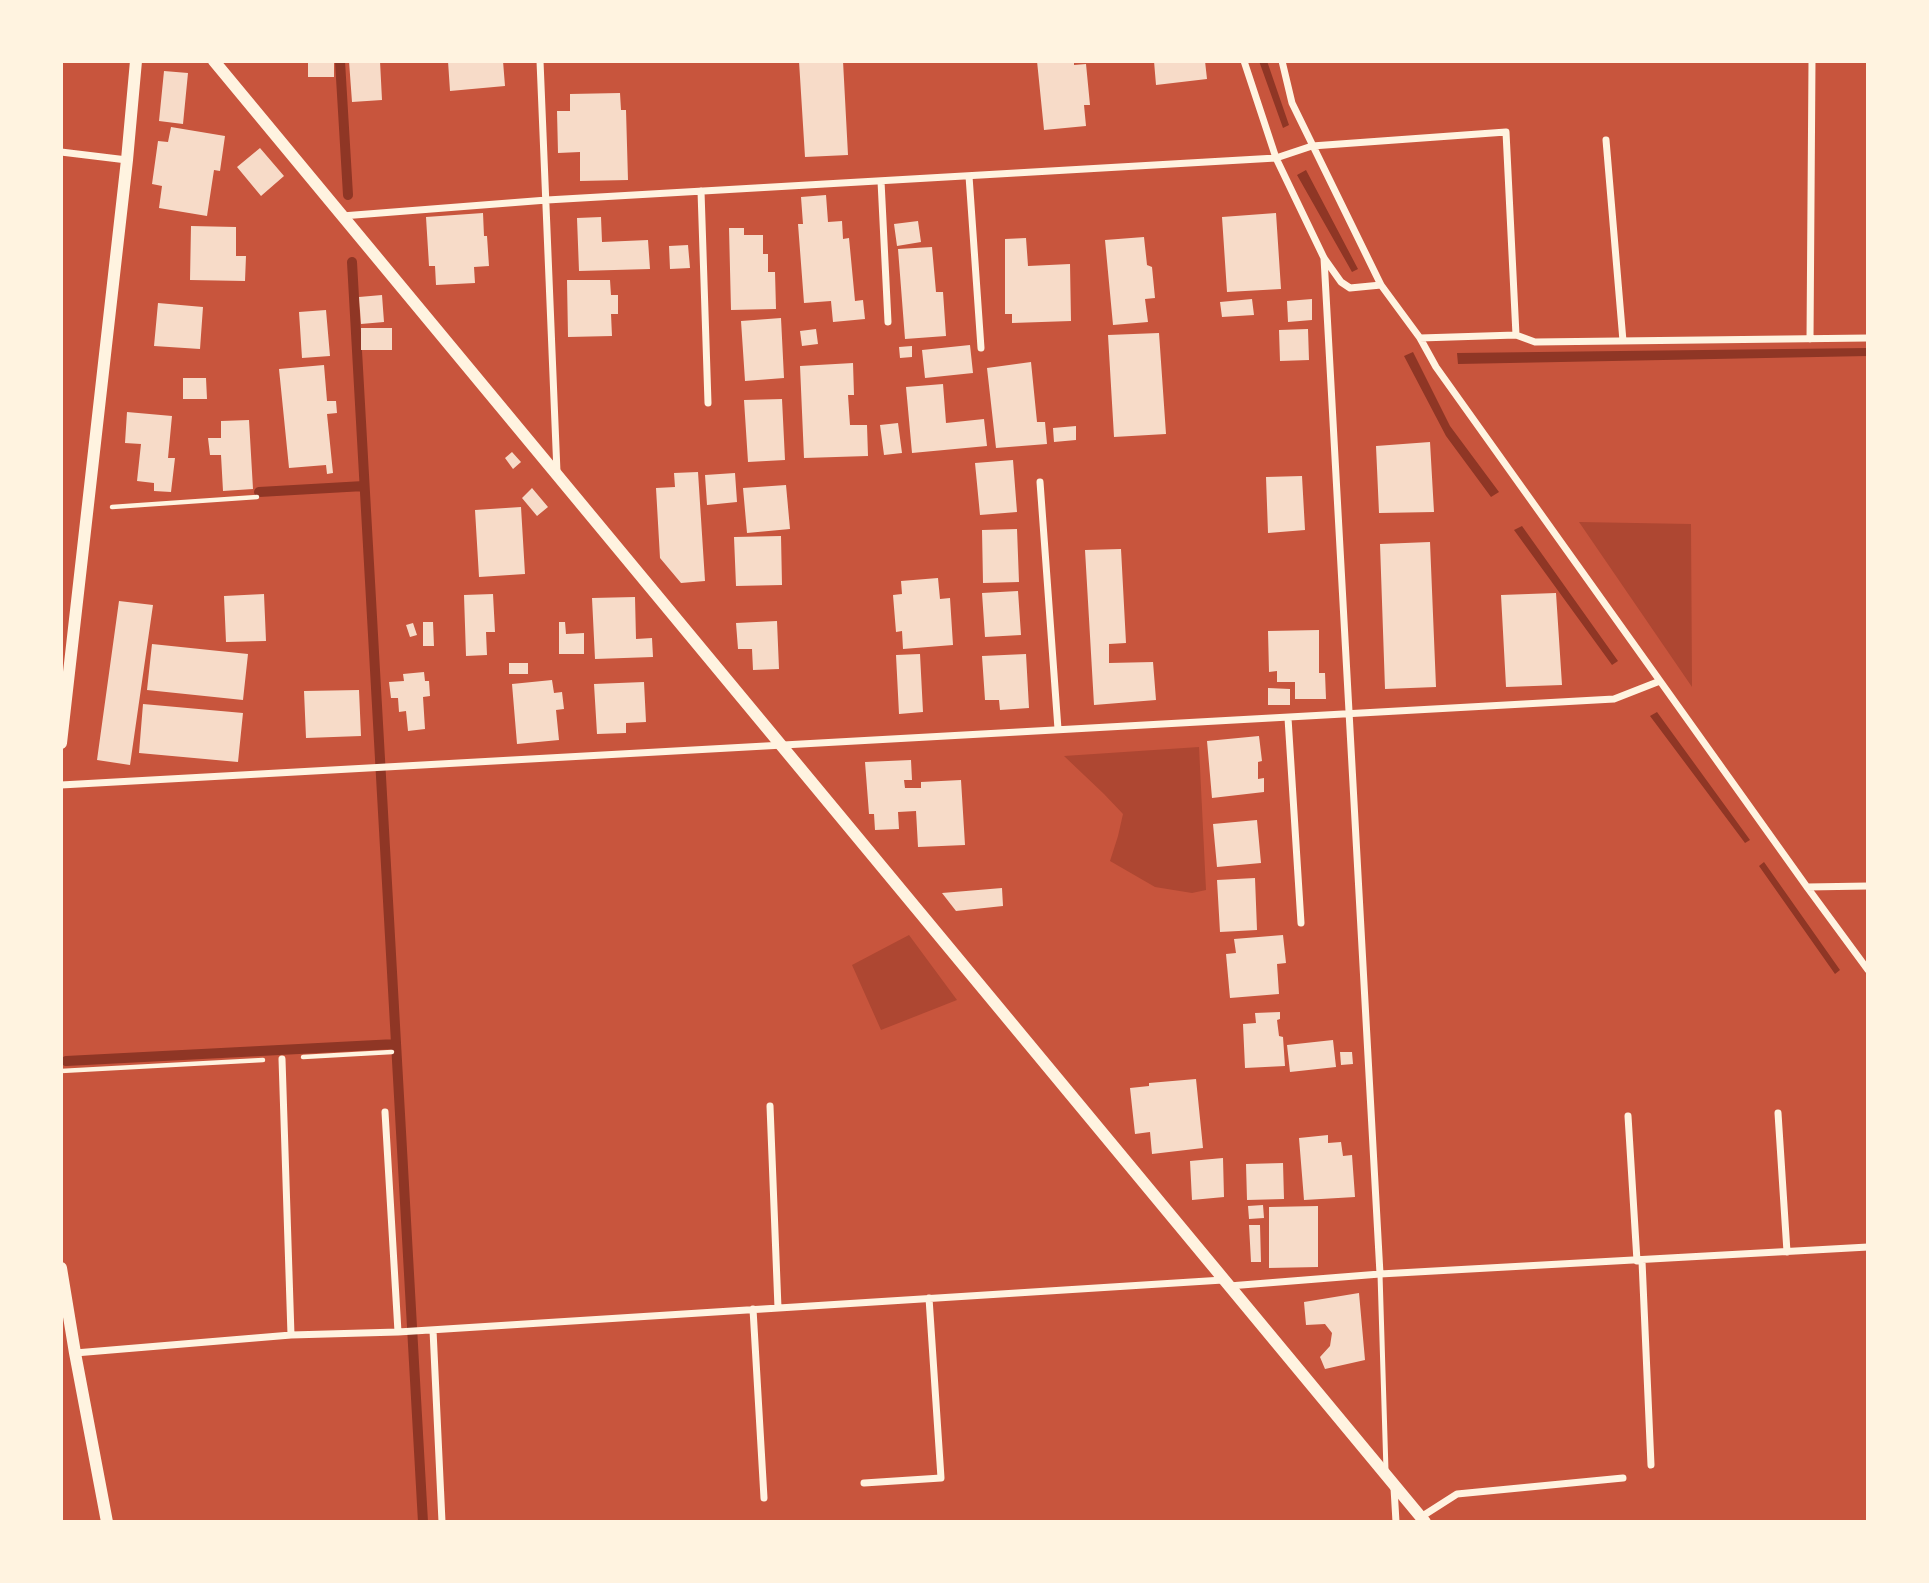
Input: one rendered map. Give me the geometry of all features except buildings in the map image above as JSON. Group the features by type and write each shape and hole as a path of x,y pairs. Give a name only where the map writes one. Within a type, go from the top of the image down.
{"street":[{"path":"61,743 136,61"},
{"path":"214,61 1423,1520 1457,1494 1623,1478"},
{"path":"540,61 557,476"},
{"path":"1244,61 1276,158 1324,258 1341,282 1350,288 1381,285"},
{"path":"1282,61 1292,103 1381,285 1420,338 1436,367 1868,970"},
{"path":"1810,339 1812,61"},
{"path":"341,216 547,200 1276,158 1312,146 1506,132 1516,335"},
{"path":"1606,140 1623,341"},
{"path":"61,152 127,160"},
{"path":"969,176 981,348"},
{"path":"881,181 888,322"},
{"path":"701,191 708,403"},
{"path":"1324,258 1380,1274"},
{"path":"1420,338 1516,335 1535,342 1868,338"},
{"path":"1040,482 1058,729"},
{"path":"61,785 1614,699 1660,681"},
{"path":"1288,718 1301,923"},
{"path":"1807,887 1868,886"},
{"path":"282,1059 291,1335"},
{"path":"770,1106 778,1308"},
{"path":"385,1112 398,1332"},
{"path":"1778,1113 1787,1252"},
{"path":"1628,1116 1640,1261 1651,1465"},
{"path":"75,1353 291,1335 398,1332 929,1298 1868,1247"},
{"path":"61,1268 107,1522"},
{"path":"864,1483 942,1478 929,1298"},
{"path":"753,1309 764,1498"},
{"path":"433,1330 442,1522"},
{"path":"1390,1479 1396,1522"}],"lane":[{"path":"1380,1274 1390,1479"}],"path":[{"path":"106,507 257,497"},
{"path":"61,1071 391,1052"}],"shaded area":[{"path":"1259,61 1267,61 1289,125 1283,128"},
{"path":"1306,170 1358,269 1352,272 1297,175"},
{"path":"1868,348 1868,356 1458,364 1457,353"},
{"path":"1413,352 1450,426 1499,492 1491,497 1446,436 1404,356"},
{"path":"1579,522 1691,524 1692,687"},
{"path":"1522,526 1618,661 1612,665 1514,530"},
{"path":"1657,712 1750,840 1745,843 1650,716"},
{"path":"1199,747 1206,890 1192,893 1155,887 1110,861 1123,814 1064,756"},
{"path":"1764,862 1840,970 1835,974 1759,866"},
{"path":"909,935 957,1000 881,1030 852,965"}],"waterway":[{"path":"340,61 348,195"},
{"path":"352,262 423,1522"},
{"path":"259,492 364,486"},
{"path":"66,1061 396,1044"}]}
